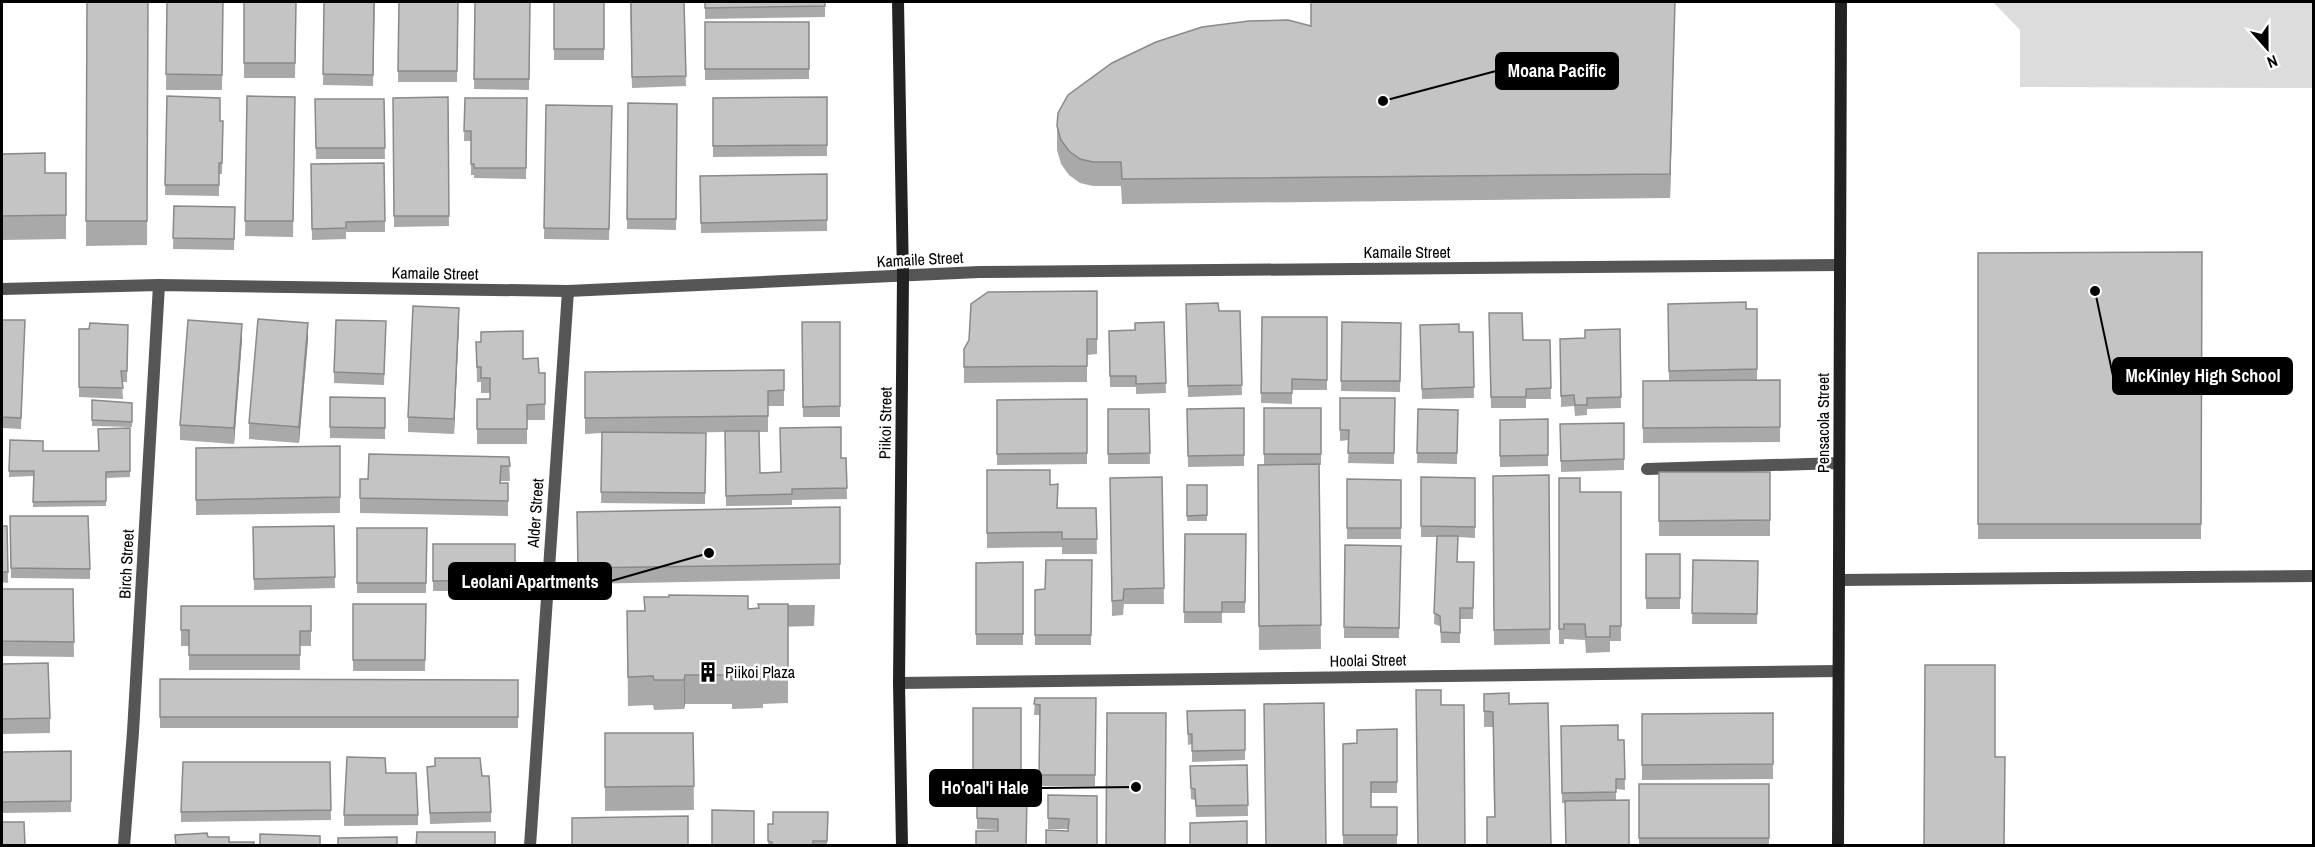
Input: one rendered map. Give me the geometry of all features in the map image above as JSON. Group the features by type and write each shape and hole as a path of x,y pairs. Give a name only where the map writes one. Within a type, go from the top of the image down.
{"main road":[{"name":"Piikoi Street","path":"898,2 903,277 899,682 902,846"},
{"name":"Pensacola Street","path":"1839,846 1840,2"}],"street":[{"name":"Kamaile Street","path":"2,289 159,285 568,291 979,272 1840,265"},
{"name":"Birch Street","path":"124,846 133,732 159,285"},
{"name":"Alder Street","path":"530,846 568,291"},
{"path":"1647,469 1839,463"},
{"path":"1839,580 2313,576"},
{"name":"Hoolai Street","path":"899,682 1838,671"}],"shaded area":[{"path":"1993,2 2313,2 2313,88 2020,87 2020,30"},
{"path":"772,605 815,605 814,626 772,627"}],"building":[{"path":"87,2 148,2 147,221 86,221"},
{"path":"167,2 223,2 222,75 166,74"},
{"path":"244,2 296,2 295,63 244,63"},
{"path":"324,2 374,2 373,75 323,74"},
{"path":"399,2 458,2 457,71 398,71"},
{"path":"475,2 530,2 529,79 474,79"},
{"path":"554,2 604,2 604,49 554,49"},
{"path":"631,2 684,2 686,76 632,77"},
{"path":"705,2 825,2 825,6 705,8"},
{"path":"1311,2 1675,2 1670,174 1122,179 1121,162 1093,162 1080,159 1069,151 1061,140 1057,126 1058,113 1068,95 1112,63 1156,42 1202,27 1249,21 1288,20 1311,26"},
{"path":"705,22 809,22 809,69 705,69"},
{"path":"167,96 220,98 220,121 223,121 219,185 165,185"},
{"path":"247,96 295,97 293,221 245,221"},
{"path":"448,97 449,216 394,216 393,98"},
{"path":"827,97 827,145 713,146 713,98"},
{"path":"465,98 527,98 526,168 474,168 474,164 471,164 471,131 464,131"},
{"path":"315,99 384,99 385,148 316,148"},
{"path":"628,103 677,104 676,219 627,219"},
{"path":"546,105 612,106 609,229 544,228"},
{"path":"45,153 45,173 66,173 66,215 2,216 2,154"},
{"path":"384,163 385,221 346,222 346,228 312,229 311,164"},
{"path":"827,174 827,220 701,223 700,176"},
{"path":"174,206 235,207 234,239 173,238"},
{"path":"2202,252 2201,524 1978,524 1978,253"},
{"path":"1097,291 1097,339 1087,339 1087,366 964,367 964,349 969,340 971,304 988,292"},
{"path":"1746,302 1746,309 1757,309 1757,369 1669,371 1668,304"},
{"path":"1218,303 1219,311 1240,311 1242,385 1188,386 1186,304"},
{"path":"413,306 459,308 454,419 408,417"},
{"path":"1489,313 1522,313 1523,340 1550,340 1551,388 1526,389 1526,397 1491,397"},
{"path":"1262,317 1327,317 1327,380 1292,379 1292,393 1261,393"},
{"path":"258,319 308,323 299,427 249,423"},
{"path":"2,320 25,320 21,418 2,417"},
{"path":"188,320 242,324 234,428 180,425"},
{"path":"336,320 386,321 384,374 334,372"},
{"path":"802,322 840,322 840,406 803,407"},
{"path":"1164,322 1166,383 1136,384 1136,376 1110,376 1109,331 1135,330 1135,323"},
{"path":"1342,322 1401,323 1400,381 1341,381"},
{"path":"90,323 128,325 127,371 121,371 123,388 79,387 79,329 89,329"},
{"path":"1459,324 1459,332 1473,332 1474,387 1422,389 1420,325"},
{"path":"1620,329 1621,397 1587,398 1587,405 1575,405 1574,395 1561,396 1560,339 1585,338 1585,330"},
{"path":"523,331 523,359 538,358 539,373 545,373 545,404 527,405 527,429 477,429 477,399 490,399 490,378 481,378 481,367 477,367 476,342 481,342 481,332"},
{"path":"784,370 784,390 768,391 768,416 585,418 585,372"},
{"path":"1780,380 1780,427 1643,428 1643,381"},
{"path":"330,397 385,398 385,428 330,427"},
{"path":"1340,398 1395,398 1394,453 1348,453 1349,430 1340,430"},
{"path":"1087,399 1087,453 997,454 997,400"},
{"path":"92,400 132,403 132,422 92,420"},
{"path":"1244,408 1244,455 1188,456 1187,409"},
{"path":"1264,408 1321,408 1321,454 1264,454"},
{"path":"1108,409 1149,409 1150,453 1108,454"},
{"path":"1418,409 1458,410 1457,453 1417,453"},
{"path":"1548,419 1548,455 1500,456 1500,420"},
{"path":"1624,423 1624,459 1561,461 1560,424"},
{"path":"841,427 841,458 846,458 847,488 792,489 792,494 726,496 725,431 759,431 760,473 781,472 780,428"},
{"path":"130,428 130,471 106,472 106,501 33,502 34,471 9,471 10,440 43,441 43,451 99,451 98,429"},
{"path":"602,432 706,433 705,493 601,492"},
{"path":"340,446 340,497 196,500 196,448"},
{"path":"369,454 509,457 510,466 501,466 500,483 508,483 508,501 360,498 360,479 368,479"},
{"path":"1319,464 1321,625 1259,626 1258,465"},
{"path":"987,470 1050,470 1050,485 1058,484 1057,508 1096,508 1097,539 1062,539 1062,532 987,533"},
{"path":"1659,472 1770,472 1770,520 1659,521"},
{"path":"1549,475 1550,629 1494,630 1493,476"},
{"path":"1162,477 1164,588 1124,589 1123,600 1112,601 1110,478"},
{"path":"1421,477 1475,478 1475,527 1421,526"},
{"path":"1559,478 1580,478 1580,492 1621,492 1621,626 1610,626 1610,637 1586,637 1585,624 1564,624 1564,629 1559,629"},
{"path":"1347,479 1401,480 1401,528 1347,528"},
{"path":"1187,485 1207,485 1207,515 1187,516"},
{"path":"840,507 840,564 578,568 577,512"},
{"path":"10,516 88,516 90,569 11,568"},
{"path":"2,526 7,526 8,572 2,572"},
{"path":"334,526 335,577 254,579 253,527"},
{"path":"357,528 427,528 426,583 357,583"},
{"path":"1185,534 1246,534 1245,602 1222,602 1222,612 1184,612"},
{"path":"1437,536 1458,536 1457,562 1474,562 1473,608 1460,608 1460,633 1441,632 1440,616 1434,613"},
{"path":"433,544 515,544 515,580 433,581"},
{"path":"1345,545 1401,546 1399,628 1344,627"},
{"path":"1646,554 1680,554 1680,598 1646,598"},
{"path":"1046,560 1092,560 1091,635 1035,635 1035,590 1045,589"},
{"path":"1693,560 1758,561 1757,614 1692,613"},
{"path":"1023,562 1023,634 976,634 976,563"},
{"path":"2,589 73,589 74,642 2,641"},
{"name":"Piikoi Plaza","path":"669,595 748,596 748,609 759,608 758,604 788,604 788,674 763,675 763,679 732,680 732,675 685,675 684,680 654,680 653,676 628,677 627,611 645,611 644,597 669,597"},
{"path":"353,604 426,604 425,660 353,660"},
{"path":"181,606 311,606 311,631 300,631 300,655 189,655 189,630 181,630"},
{"path":"48,663 50,718 2,719 2,664"},
{"path":"1925,665 1995,665 1995,757 2005,757 2004,846 1924,846"},
{"path":"160,679 518,680 518,717 160,717"},
{"path":"1416,690 1441,690 1441,705 1464,705 1465,846 1418,846"},
{"path":"1509,693 1509,704 1548,703 1551,846 1487,846 1487,817 1495,817 1493,712 1484,711 1484,694"},
{"path":"1035,698 1096,698 1095,775 1039,775 1040,705 1034,704"},
{"path":"1324,703 1326,846 1266,846 1264,704"},
{"path":"973,708 1021,708 1021,773 973,774"},
{"path":"1245,710 1245,750 1192,751 1192,734 1188,734 1187,711"},
{"path":"1107,713 1166,713 1165,846 1106,846"},
{"path":"1773,713 1773,764 1642,765 1642,714"},
{"path":"1618,725 1618,740 1624,740 1625,779 1616,779 1616,792 1562,793 1561,726"},
{"path":"1397,729 1397,782 1371,782 1371,807 1397,807 1397,835 1343,835 1343,744 1357,743 1357,730"},
{"path":"605,733 693,733 694,786 605,787"},
{"path":"71,751 71,801 2,802 2,752"},
{"path":"347,757 385,758 386,773 416,773 418,815 344,815"},
{"path":"435,758 480,758 482,776 489,776 491,812 430,813 427,767 435,766"},
{"path":"183,762 330,762 331,810 181,812"},
{"path":"1247,765 1248,805 1196,806 1195,789 1191,788 1190,766"},
{"path":"1639,784 1769,784 1769,838 1639,838"},
{"path":"1048,795 1097,796 1097,846 1046,846 1046,830 1068,831 1069,819 1048,818"},
{"path":"977,796 1027,796 1026,846 976,846 976,831 998,831 998,819 977,818"},
{"path":"1629,800 1629,846 1566,846 1565,801"},
{"path":"712,810 754,811 754,846 712,846"},
{"path":"773,812 828,812 827,841 813,841 813,846 772,846 772,842 768,841 768,824 773,824"},
{"path":"688,816 688,846 572,846 572,818"},
{"path":"1247,821 1247,846 1190,846 1190,823"},
{"path":"2,822 24,822 25,846 2,846"},
{"path":"417,832 495,832 495,846 416,846"},
{"path":"207,833 208,837 229,837 229,842 254,842 254,846 176,846 175,835"},
{"path":"260,834 320,836 320,846 260,846"},
{"path":"397,837 397,846 338,846 338,838"}],"place":[{"name":"Moana Pacific","path":"1383,101"},
{"name":"McKinley High School","path":"2095,291"},
{"name":"Leolani Apartments","path":"709,553"},
{"name":"Piikoi Plaza","path":"708,672"},
{"name":"Ho'oal'i Hale","path":"1136,787"}]}
